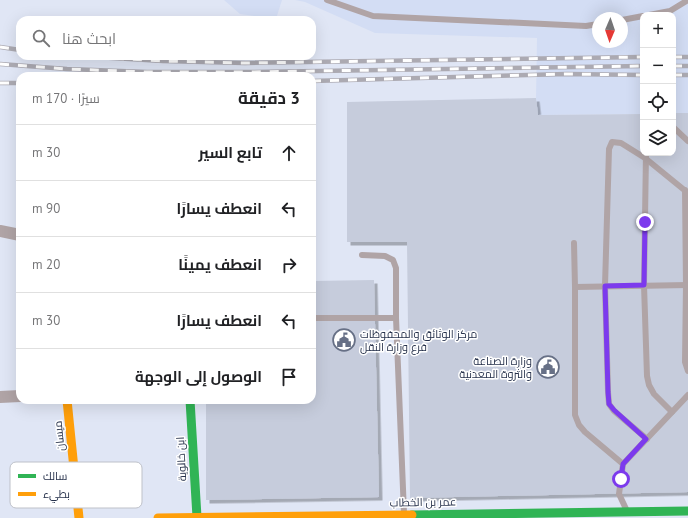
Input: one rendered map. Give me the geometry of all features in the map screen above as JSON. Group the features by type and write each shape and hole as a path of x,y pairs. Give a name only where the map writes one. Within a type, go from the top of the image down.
{"street":[{"path":"0,231 16,235"},
{"path":"0,397 16,396"},
{"name":"ميسان","path":"67,404 73,462"},
{"name":"ابن خالوية","path":"190,404 197,517"},
{"name":"ميسان","path":"78,508 79,518"},
{"name":"عمر بن الخطاب","path":"158,518 404,514 485,516 688,511"},
{"path":"79,518 87,518"}],"lane":[{"path":"327,0 373,16 586,26 592,25"},
{"path":"665,12 670,11 688,0"},
{"path":"628,19 640,17"},
{"path":"676,130 688,141"},
{"path":"640,152 622,143 612,142 609,149 605,286 609,404 646,439"},
{"path":"645,156 644,285 647,376 649,385 654,394 672,412"},
{"path":"646,156 686,191 687,285 685,362 688,371"},
{"path":"574,243 575,415 579,425 585,432 623,464"},
{"path":"362,255 385,256 393,260 396,268 396,318 404,514"},
{"path":"575,287 687,285"},
{"path":"316,318 396,318"},
{"path":"628,512 619,494 623,464 688,395"}],"shaded area":[{"path":"224,0 282,0 277,16 254,16 240,14"},
{"path":"295,0 688,0 688,113 676,113 676,12 640,12 640,114 538,115 536,98 537,38 375,33 305,2"}],"building":[{"name":"وزارة الصناعة والثروة المعدنية","path":"536,98 538,115 640,114 640,156 676,156 676,113 688,113 688,492 410,498 407,242 347,242 347,102"},
{"name":"مركز الوثائق والمحفوظات فرع وزارة النقل","path":"374,280 379,497 206,500 206,404 316,404 316,281"}],"railway":[{"path":"0,47 16,49"},
{"path":"146,60 245,63 640,57"},
{"path":"676,57 688,57"},
{"path":"0,64 67,69 147,72 249,72 640,66"},
{"path":"676,66 688,66"},
{"path":"316,81 567,74 640,75"},
{"path":"676,75 688,75"},
{"path":"0,83 16,83"}],"traffic: fast":[{"path":"190,404 197,517"},
{"path":"412,515 688,511"}],"traffic: slow":[{"path":"67,404 73,462"},
{"path":"78,508 79,518"},
{"path":"158,518 412,515"}],"place":[{"name":"مركز الوثائق والمحفوظات فرع وزارة النقل","path":"344,340"},
{"name":"وزارة الصناعة والثروة المعدنية","path":"548,367"}],"route":[{"path":"621,479 623,464 646,439 609,404 605,286 644,285 645,222"}]}
